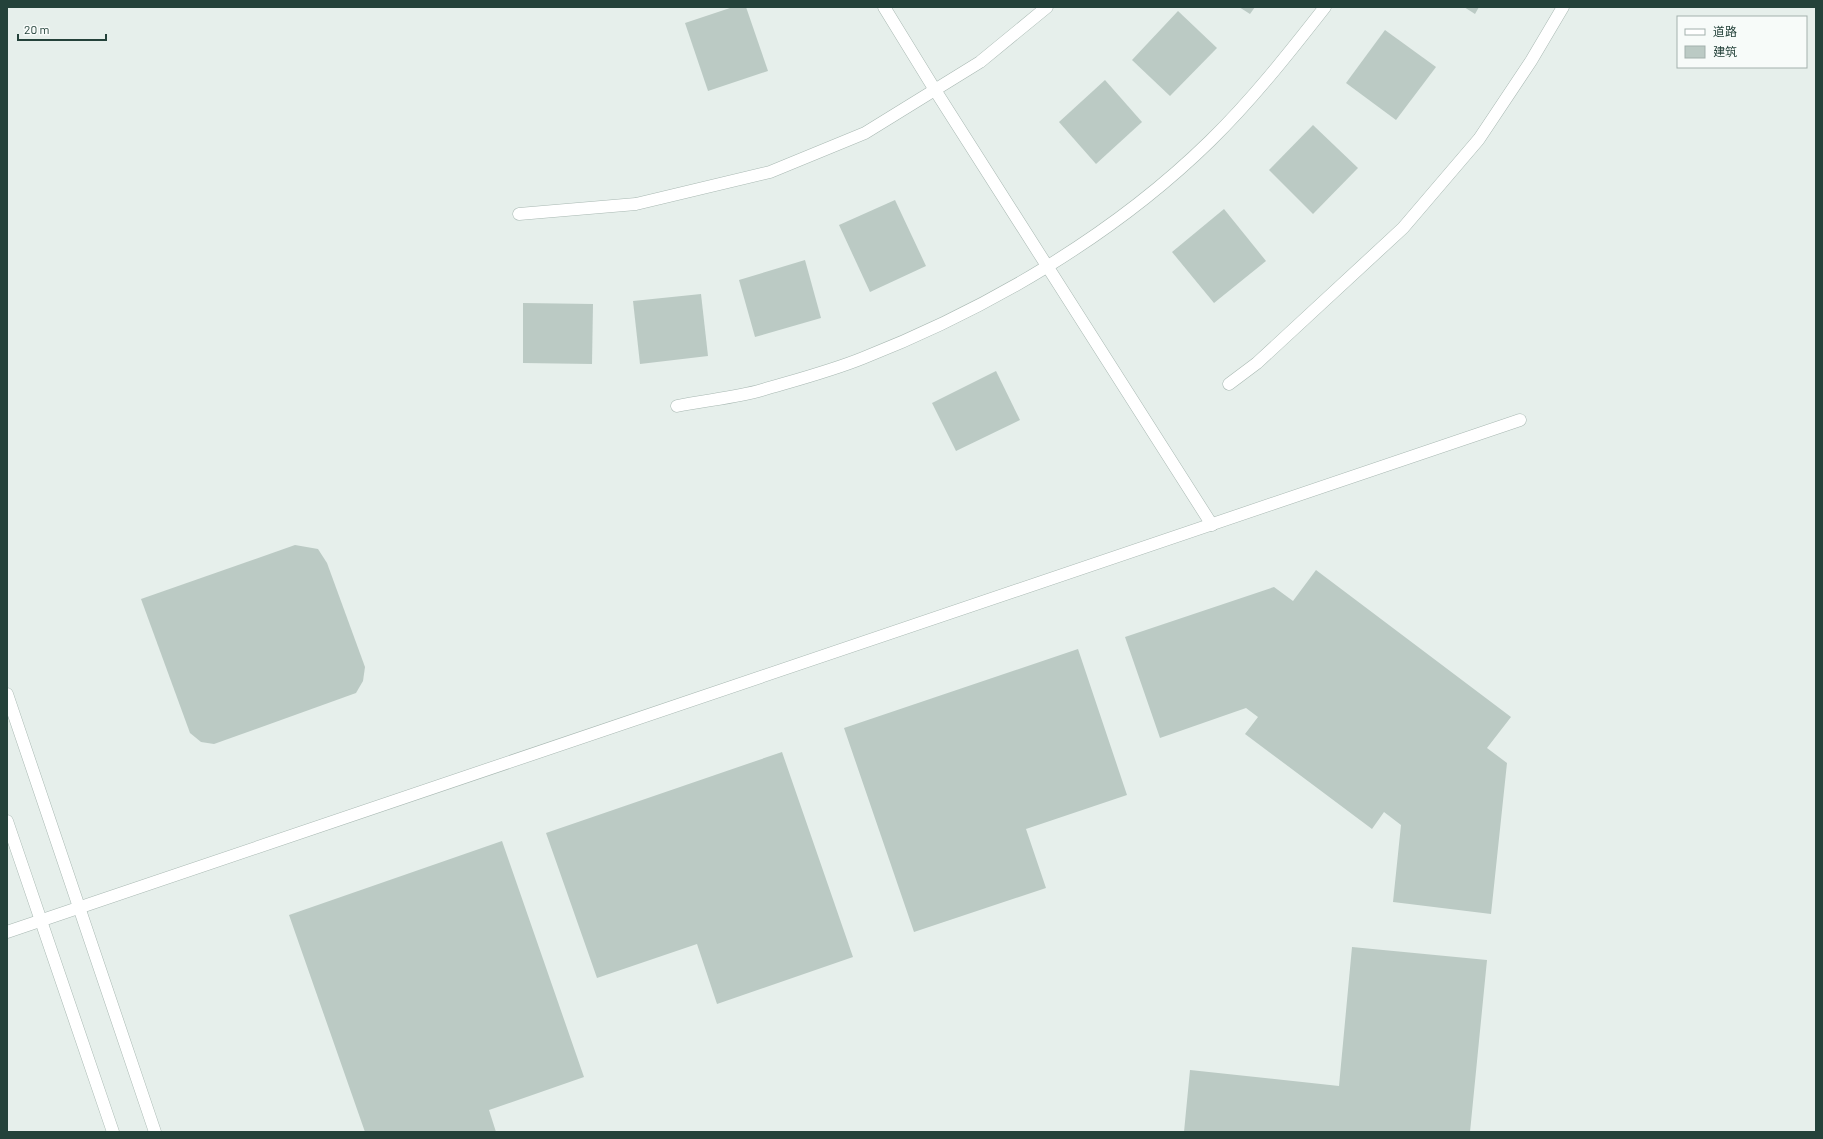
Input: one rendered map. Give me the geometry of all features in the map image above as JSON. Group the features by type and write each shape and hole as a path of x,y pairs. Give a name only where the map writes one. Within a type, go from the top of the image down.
{"street":[{"path":"884,7 935,90 1212,525"},
{"path":"519,214 636,204 770,172 865,133 980,62 1047,7"},
{"path":"677,406 760,390 862,358 958,316 1048,267 1142,202 1210,141 1275,71 1325,7"},
{"path":"1229,384 1256,364 1403,228 1479,139 1531,61 1563,7"},
{"path":"7,932 1520,420"},
{"path":"7,694 155,1132"},
{"path":"7,821 113,1132"}],"building":[{"path":"733,7 746,7 768,71 708,91 685,23"},
{"path":"1239,7 1255,7 1250,14"},
{"path":"1464,7 1479,7 1475,14"},
{"path":"1178,11 1217,48 1170,96 1132,60"},
{"path":"1385,30 1436,67 1396,120 1346,83"},
{"path":"1105,80 1142,122 1096,164 1059,122"},
{"path":"1313,125 1358,168 1313,214 1269,170"},
{"path":"895,200 926,266 870,292 839,225"},
{"path":"1224,209 1266,261 1214,303 1172,252"},
{"path":"805,260 821,318 755,337 739,280"},
{"path":"701,294 708,356 640,364 633,301"},
{"path":"523,303 593,304 592,364 523,363"},
{"path":"996,371 1020,420 956,451 932,403"},
{"path":"295,545 318,549 327,563 365,667 363,681 356,693 214,744 201,742 190,733 141,599"},
{"path":"1316,570 1511,717 1487,748 1507,763 1491,914 1393,902 1401,825 1384,812 1372,829 1245,734 1258,717 1246,708 1160,738 1125,637 1274,587 1293,601"},
{"path":"1078,649 1127,795 1026,829 1046,888 914,932 844,728"},
{"path":"782,752 853,957 717,1004 697,944 597,978 546,833"},
{"path":"502,841 584,1077 489,1110 496,1132 365,1132 289,915"},
{"path":"1352,947 1487,960 1470,1132 1184,1132 1190,1070 1339,1086"}]}
